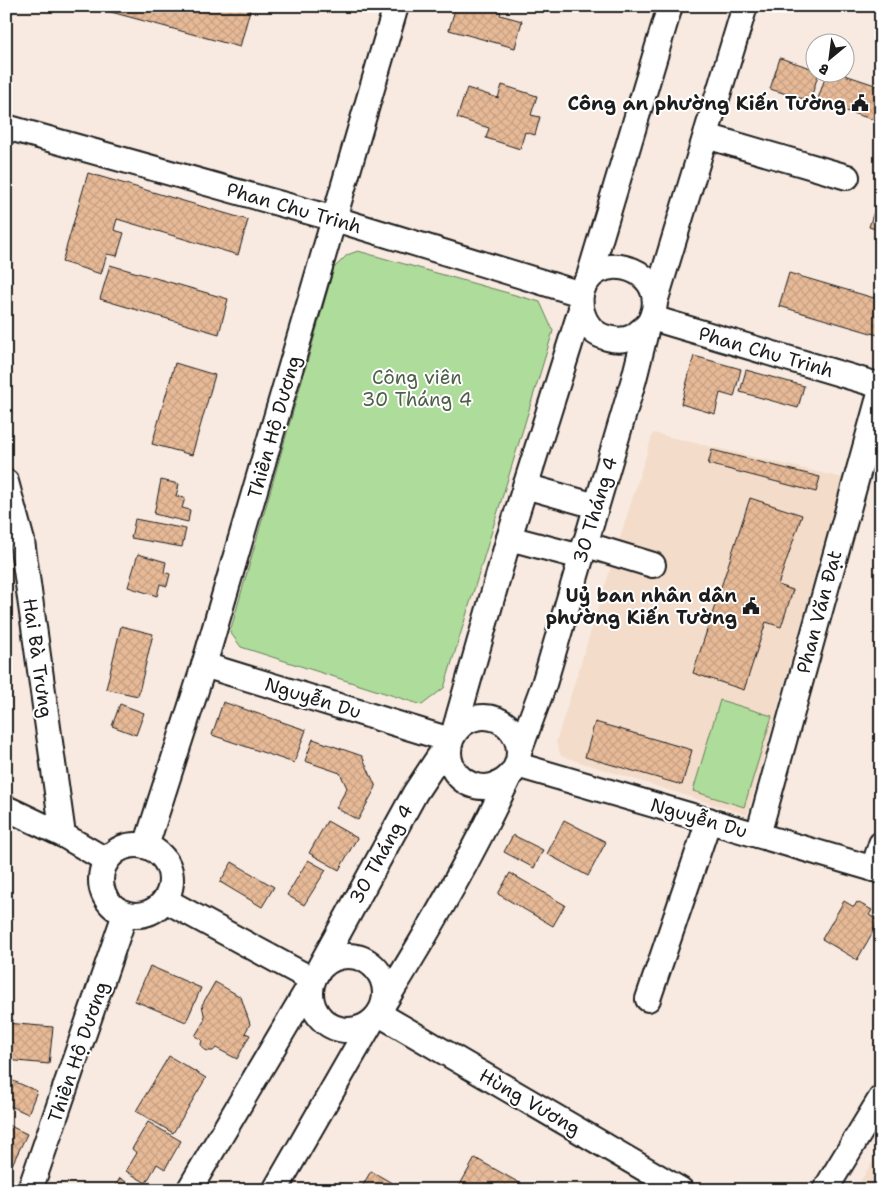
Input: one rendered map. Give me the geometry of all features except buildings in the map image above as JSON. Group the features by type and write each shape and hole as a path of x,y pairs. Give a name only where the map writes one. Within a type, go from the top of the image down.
{"street":[{"name":"Thiên Hộ Dương","path":"146,846 204,665 396,6"},
{"name":"30 Tháng 4","path":"189,1190 315,976 415,793 452,736 465,722 478,716 493,717 506,724 515,736 515,764 498,785 486,788 474,786 463,781 454,772 449,762 448,750 452,736 509,538 670,6"},
{"name":"30 Tháng 4","path":"275,1190 378,1013 411,961 485,828 515,764 544,684 651,316 746,6"},
{"name":"Phan Chu Trinh","path":"6,127 335,219 583,294"},
{"path":"706,136 846,177"},
{"path":"620,266 638,271 650,284 651,316 633,337 616,340 600,336 587,325 583,294 602,269 620,266"},
{"name":"Phan Chu Trinh","path":"651,316 881,386"},
{"name":"Phan Văn Đạt","path":"758,834 881,390"},
{"name":"Hai Bà Trưng","path":"6,482 22,541 63,835"},
{"path":"525,486 596,506"},
{"path":"509,538 653,565"},
{"name":"Nguyễn Du","path":"204,665 452,736"},
{"name":"Nguyễn Du","path":"515,764 877,870"},
{"path":"6,808 63,835 106,860"},
{"path":"648,999 709,820"},
{"path":"135,844 146,846 164,858 170,868 171,885 165,900 157,908 148,913 137,915 125,914 115,909 107,901 102,891 100,880 102,870 106,860 114,851 124,846 135,844"},
{"path":"877,870 881,844"},
{"path":"165,900 315,976"},
{"name":"Thiên Hộ Dương","path":"30,1190 125,914"},
{"path":"342,956 357,957 370,964 380,974 385,988 378,1013 362,1028 340,1030 331,1026 322,1019 312,1001 315,976 328,962 342,956"},
{"name":"Hùng Vương","path":"378,1013 670,1187"},
{"path":"825,1190 881,1098"}],"shaded area":[{"path":"653,433 843,478 747,815 561,756 556,742"},
{"path":"881,1148 881,1190 855,1190"}],"green space":[{"name":"Công viên 30 Tháng 4","path":"358,251 540,302 553,331 444,688 422,705 241,647 230,632 334,268 347,255"},
{"path":"720,700 772,716 744,807 693,791"}],"place":[{"name":"Công an phường Kiến Tường","path":"860,103"},
{"name":"Uỷ ban nhân dân phường Kiến Tường","path":"751,606"}]}
